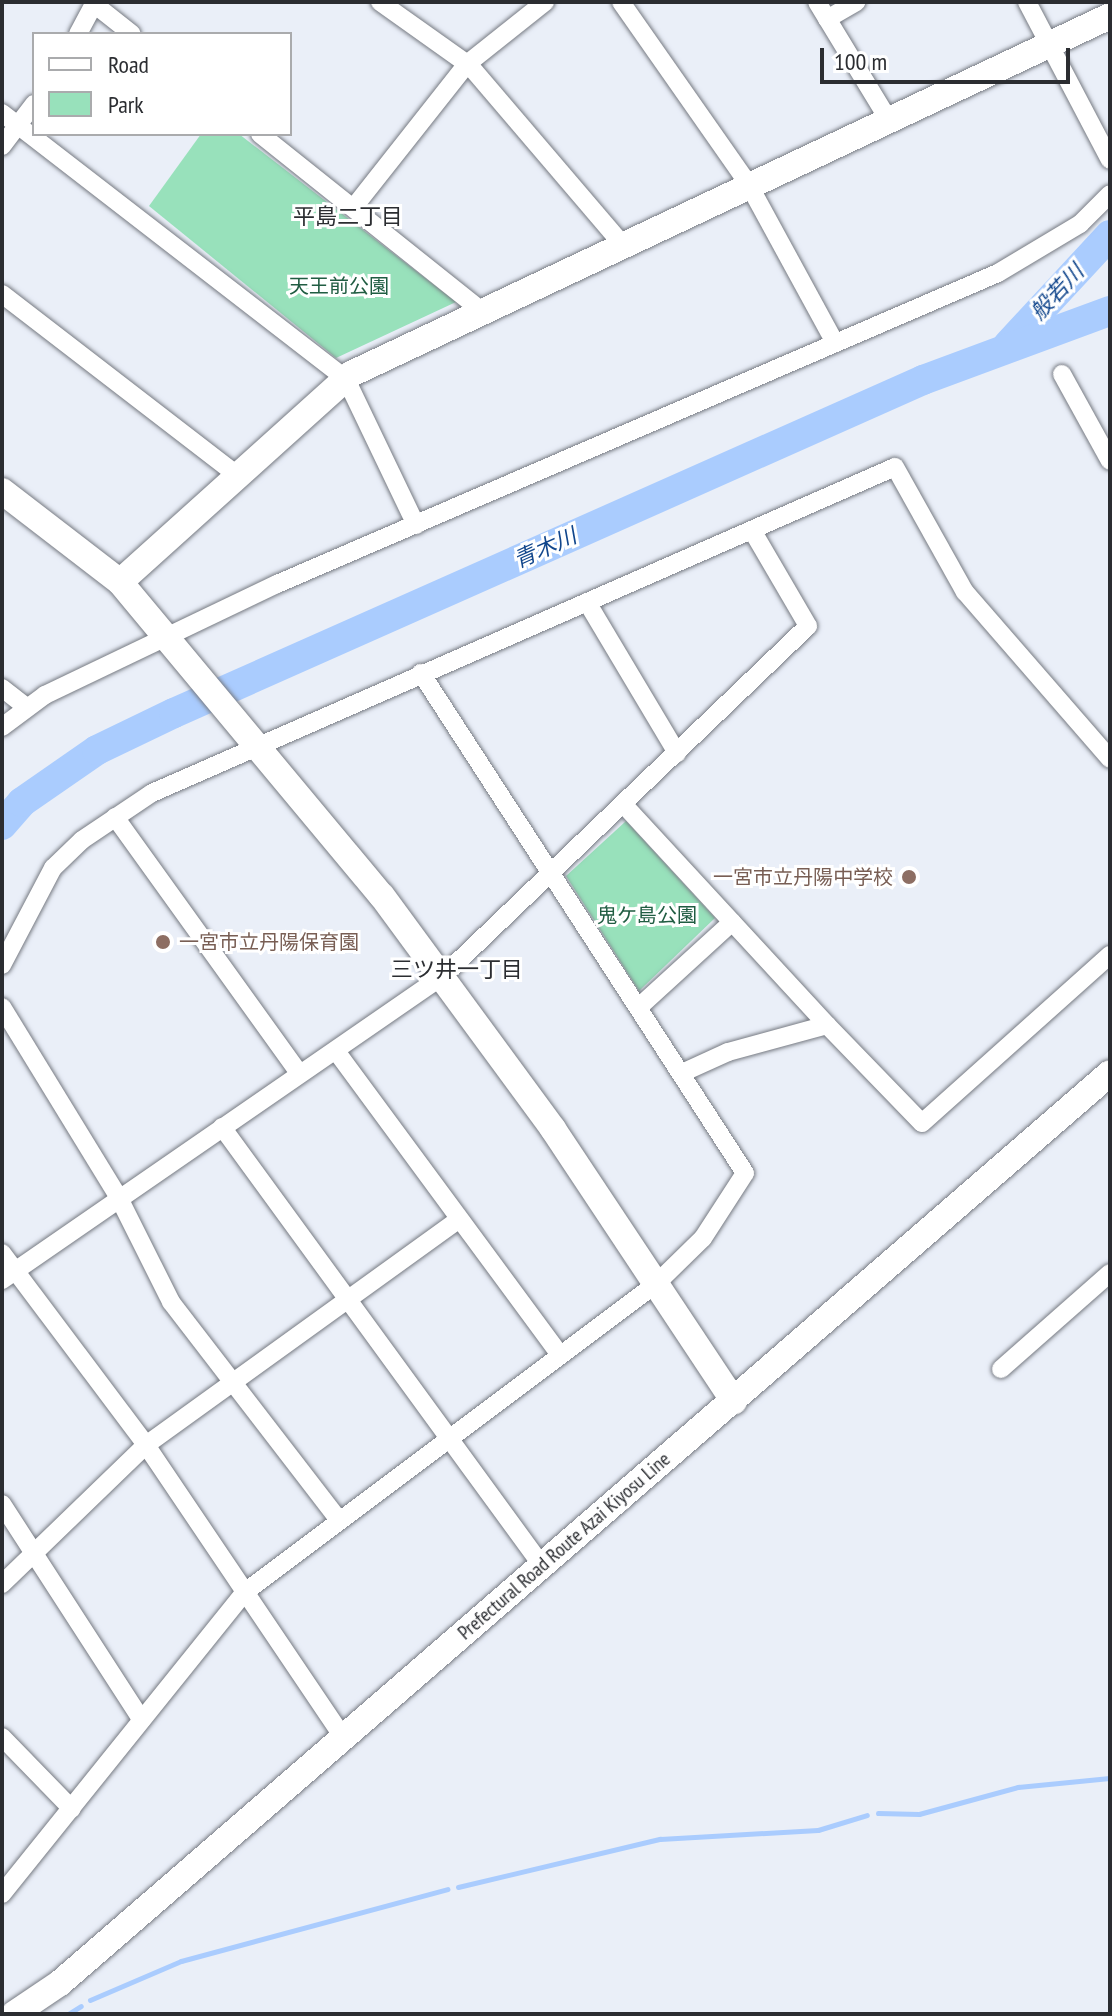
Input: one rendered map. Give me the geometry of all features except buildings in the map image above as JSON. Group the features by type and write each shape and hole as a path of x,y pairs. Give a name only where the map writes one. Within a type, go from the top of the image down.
{"street":[{"path":"380,2 467,64 623,245"},
{"path":"354,207 467,64 545,2"},
{"path":"621,2 749,185 835,343"},
{"path":"817,2 888,119"},
{"path":"827,19 857,2"},
{"path":"1027,2 1110,160"},
{"path":"79,32 95,3 130,32"},
{"path":"120,582 346,379 1110,16"},
{"path":"2,146 32,107"},
{"path":"2,113 346,379 416,525"},
{"path":"263,136 483,312"},
{"path":"2,727 26,707 172,644 416,525 998,273 1080,224 1110,194"},
{"path":"2,294 238,476"},
{"path":"1062,374 1110,461"},
{"path":"2,965 53,868 115,817 250,738 421,673 895,467 965,592 1110,759"},
{"path":"2,491 120,582 444,975 657,1283 734,1401"},
{"path":"9,1276 444,975 625,806 808,626 752,530"},
{"path":"587,602 677,753"},
{"path":"2,1894 245,1592 450,1434 657,1283 703,1238 745,1173 421,673"},
{"path":"2,688 26,707"},
{"path":"625,806 922,1123 1110,955"},
{"path":"115,817 299,1073"},
{"path":"639,1007 732,922"},
{"path":"2,1007 119,1198 171,1302 236,1382 338,1519"},
{"path":"682,1073 728,1052 827,1025"},
{"path":"336,1051 559,1353"},
{"name":"Prefectural Road Route Azai Kiyosu Line","path":"14,2014 60,1983 344,1739 540,1563 1107,1083"},
{"path":"222,1127 352,1299 540,1563"},
{"path":"2,1584 146,1445 459,1219"},
{"path":"2,1253 9,1276 146,1445 344,1739"},
{"path":"1001,1369 1110,1273"},
{"path":"2,1504 142,1720"},
{"path":"2,1737 72,1809"}],"green space":[{"name":"天王前公園","path":"200,136 242,136 456,302 336,358 149,206"},
{"name":"鬼ケ島公園","path":"626,821 715,918 639,991 566,876"}],"waterway":[{"name":"般若川","path":"1008,345 1110,235"},
{"name":"青木川","path":"2,825 22,802 97,750 174,713 923,380 1110,311"},
{"path":"878,1813 919,1814 1018,1787 1110,1778"},
{"path":"458,1887 660,1839 818,1830 867,1815"},
{"path":"90,2000 181,1961 447,1889"},
{"path":"68,2014 81,2006"}],"place":[{"name":"一宮市立丹陽中学校","path":"909,877"},
{"name":"一宮市立丹陽保育園","path":"163,942"}],"district":[{"name":"平島二丁目","path":"348,217"},
{"name":"三ツ井一丁目","path":"457,970"}]}
